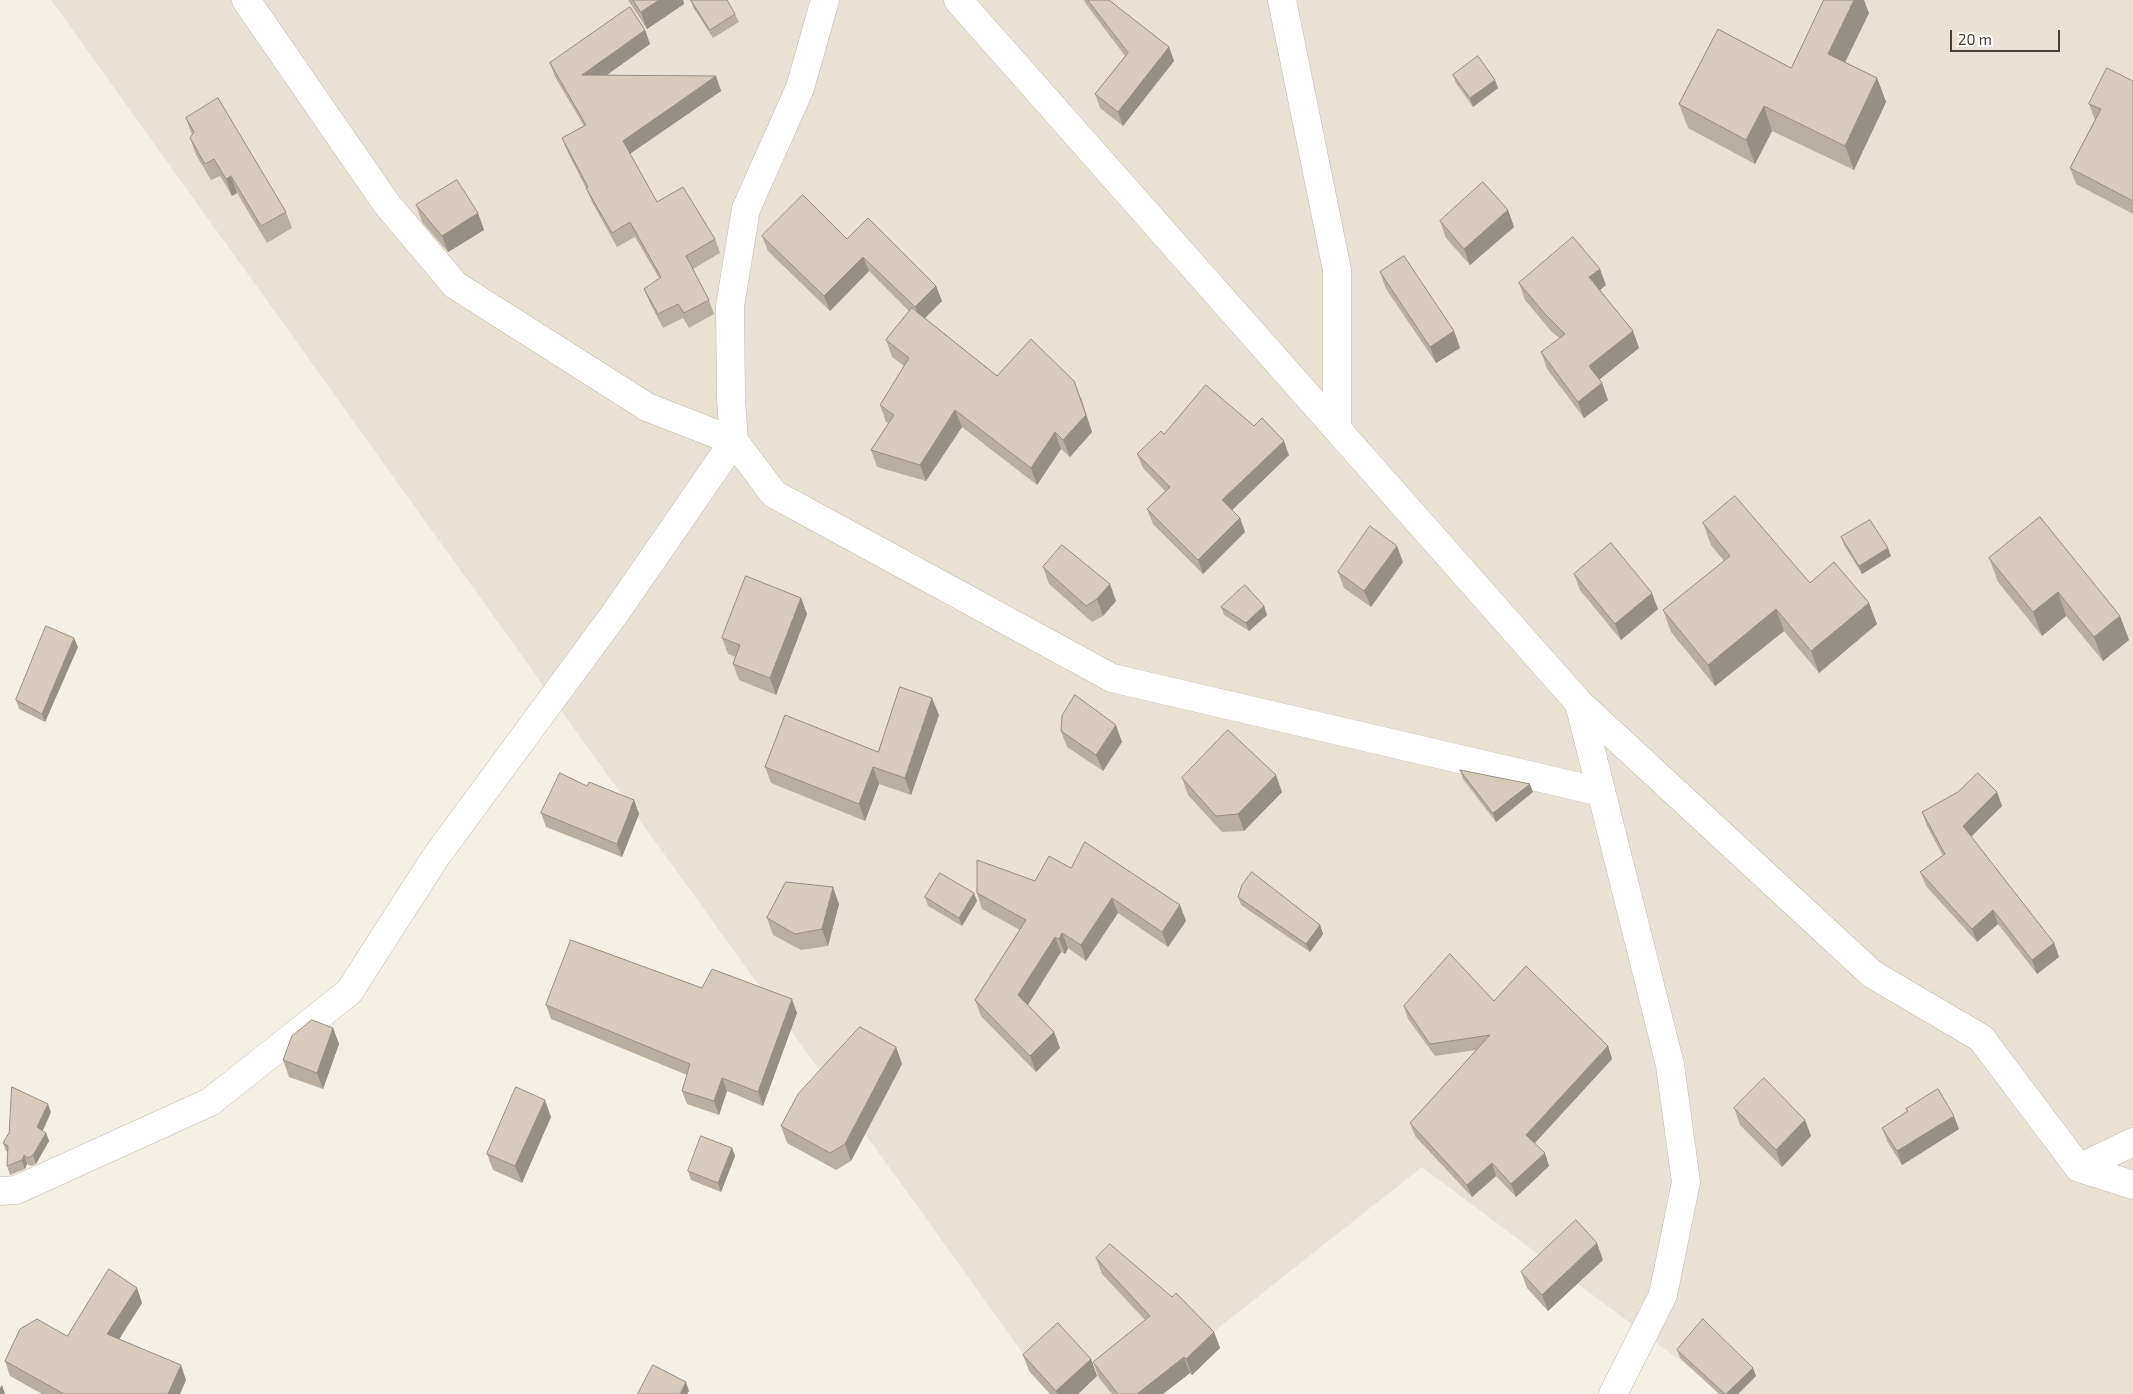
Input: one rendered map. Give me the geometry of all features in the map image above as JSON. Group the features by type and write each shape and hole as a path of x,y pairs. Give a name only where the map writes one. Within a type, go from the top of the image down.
{"street":[{"path":"246,0 386,203 455,284 647,407 734,441"},
{"path":"825,0 800,88 746,209 730,306 730,399 734,441 774,494 1112,678 1601,792"},
{"path":"958,0 1579,702 1872,974 1981,1038 2079,1168 2133,1185"},
{"path":"1282,0 1337,270 1337,428"},
{"path":"0,1191 16,1190 210,1102 349,992 435,858 616,612 734,441"},
{"path":"1579,702 1670,1065 1686,1182 1663,1294 1613,1394"},
{"path":"2079,1168 2133,1142"}],"shaded area":[{"path":"51,0 2133,0 2133,1394 1725,1394 1422,1167 1135,1394 1052,1394"}],"building":[{"path":"633,0 659,0 641,12"},
{"path":"691,0 727,0 735,14 710,30"},
{"path":"1088,0 1109,0 1169,47 1118,112 1095,94 1128,53"},
{"path":"1824,0 1854,0 1828,54 1877,78 1845,146 1764,106 1746,140 1679,104 1718,29 1791,68"},
{"path":"630,7 645,30 582,75 716,76 623,141 657,202 683,187 715,239 686,256 709,300 684,313 678,304 658,314 644,289 661,277 630,222 612,233 586,188 588,187 562,138 586,125 550,63"},
{"path":"1478,56 1495,80 1470,98 1453,75"},
{"path":"2107,68 2133,81 2133,201 2070,168 2101,109 2089,104"},
{"path":"218,98 286,212 261,226 231,176 226,179 214,159 205,164 190,138 194,132 186,118"},
{"path":"457,180 478,213 442,236 416,205"},
{"path":"1483,182 1508,210 1464,249 1440,221"},
{"path":"803,195 847,239 868,218 936,286 915,307 863,257 824,296 762,236"},
{"path":"1573,237 1600,269 1589,277 1633,331 1589,366 1602,383 1578,402 1541,352 1565,334 1519,283"},
{"path":"1404,256 1454,331 1430,347 1380,272"},
{"path":"912,308 997,376 1031,339 1074,381 1086,415 1063,440 1055,432 1031,468 955,410 920,465 871,450 894,415 880,405 909,358 886,340"},
{"path":"1206,385 1254,426 1262,418 1284,441 1222,500 1240,518 1198,560 1147,509 1170,487 1137,454 1161,431 1164,434"},
{"path":"1735,496 1810,583 1834,562 1869,603 1811,651 1776,609 1708,665 1663,610 1730,556 1703,523"},
{"path":"2040,517 2120,616 2094,637 2058,592 2033,612 1989,558"},
{"path":"1870,520 1888,548 1859,566 1841,537"},
{"path":"1370,526 1397,546 1364,591 1338,572"},
{"path":"1611,543 1652,593 1615,624 1574,574"},
{"path":"1062,545 1110,584 1097,599 1086,606 1043,567"},
{"path":"746,576 801,598 770,678 733,664 740,645 722,638"},
{"path":"1245,585 1264,606 1246,623 1221,607"},
{"path":"46,626 74,638 42,714 16,700"},
{"path":"900,687 932,698 905,778 873,767 859,804 765,767 785,715 878,752"},
{"path":"1075,695 1116,725 1096,755 1061,731 1062,716"},
{"path":"1228,730 1276,775 1238,814 1216,816 1182,778"},
{"path":"1460,770 1530,784 1493,813"},
{"path":"560,773 587,786 589,782 634,800 617,844 541,813"},
{"path":"1978,773 1997,792 1963,826 2054,943 2032,960 1993,910 1972,929 1920,872 1945,854 1922,812 1958,792"},
{"path":"1085,842 1180,905 1162,932 1112,898 1081,945 1062,933 1059,939 1055,937 1018,995 1054,1032 1030,1056 975,1000 1026,920 977,893 977,860 1035,881 1049,856 1071,868"},
{"path":"1252,872 1320,925 1306,944 1238,897 1242,885"},
{"path":"940,873 974,893 959,918 925,897"},
{"path":"786,882 833,887 822,929 795,934 767,918"},
{"path":"571,940 702,988 712,969 792,999 758,1092 722,1078 714,1101 682,1091 690,1064 546,1005"},
{"path":"1450,954 1494,1001 1526,966 1608,1046 1526,1135 1545,1153 1511,1184 1492,1163 1467,1185 1410,1123 1490,1035 1430,1044 1404,1006"},
{"path":"312,1020 333,1028 317,1073 283,1060 292,1036"},
{"path":"860,1027 896,1047 845,1144 830,1153 781,1126 798,1094"},
{"path":"1764,1078 1805,1120 1776,1150 1734,1108"},
{"path":"12,1087 48,1104 37,1127 46,1133 33,1155 28,1158 24,1155 22,1160 7,1166 8,1146 3,1143 9,1133"},
{"path":"516,1087 545,1100 515,1166 487,1154"},
{"path":"1938,1089 1954,1116 1897,1151 1882,1128 1908,1111 1906,1109"},
{"path":"701,1136 732,1148 718,1183 688,1171"},
{"path":"1576,1220 1597,1243 1542,1295 1521,1272"},
{"path":"1110,1244 1172,1297 1176,1293 1214,1332 1186,1359 1184,1357 1137,1394 1118,1394 1093,1362 1150,1316 1096,1258"},
{"path":"109,1269 137,1288 107,1334 181,1365 168,1394 64,1394 5,1361 20,1329 37,1319 67,1336"},
{"path":"1703,1319 1753,1368 1726,1394 1677,1350"},
{"path":"1058,1323 1091,1359 1056,1391 1023,1355"},
{"path":"653,1365 686,1382 680,1394 638,1394"}]}
